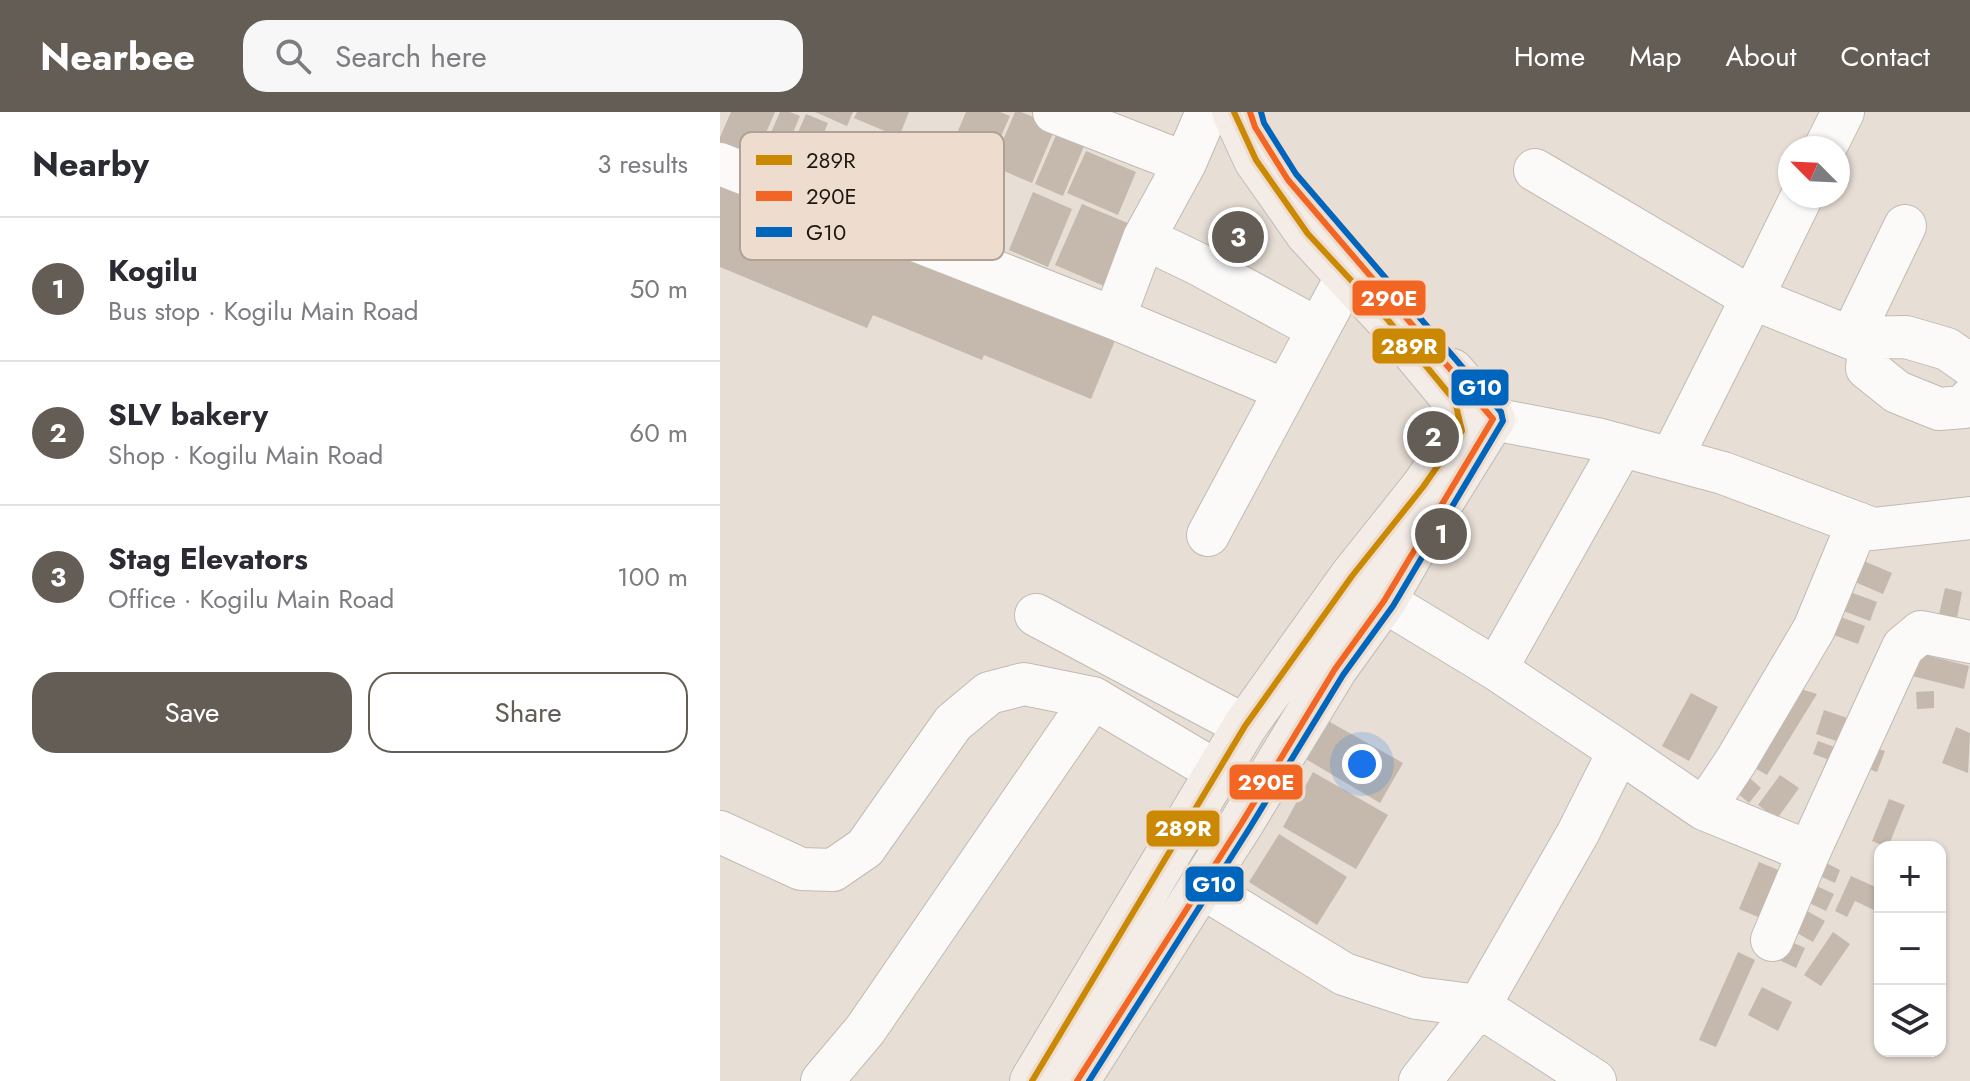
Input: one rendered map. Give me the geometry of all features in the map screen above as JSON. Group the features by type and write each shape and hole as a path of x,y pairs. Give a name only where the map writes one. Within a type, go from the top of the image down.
{"main road":[{"path":"1234,112 1256,160 1308,234 1455,401 1477,420"},
{"path":"1250,112 1255,127 1288,180 1477,420"},
{"path":"1077,1081 1335,669 1384,601 1429,522 1477,420"},
{"path":"1032,1081 1245,726 1352,576 1456,443 1462,431 1477,420"},
{"path":"1279,678 1317,702"}],"street":[{"path":"1054,112 1185,163"},
{"path":"1114,318 1144,238 1185,163 1207,112"},
{"path":"1831,136 1843,112"},
{"path":"720,164 740,172"},
{"path":"1535,170 1752,298 1861,338 1906,337 1947,349 1970,365"},
{"path":"1671,459 1796,208"},
{"path":"1905,226 1861,338 1867,368 1897,392 1939,409 1964,407 1970,399"},
{"path":"1144,238 1318,329"},
{"path":"966,260 1285,390"},
{"path":"1208,535 1347,276"},
{"path":"1477,420 1597,439 1723,473 1873,529 1970,518"},
{"path":"1496,669 1621,447"},
{"path":"1704,809 1814,629 1858,523"},
{"path":"1384,601 1496,669 1704,809 1809,852"},
{"path":"1036,615 1245,726"},
{"path":"1772,940 1903,647 1921,632 1970,642"},
{"path":"720,832 801,869 833,870 865,848 953,723 989,693 1024,684 1093,698 1219,773"},
{"path":"822,1081 865,1030 1093,698"},
{"path":"1420,1081 1479,1006 1578,833 1619,751"},
{"path":"1200,886 1344,974 1417,998 1479,1006 1595,1081"}],"building":[{"path":"731,112 775,112 766,132 740,132 740,152 720,144"},
{"path":"780,112 800,116 793,132 771,132"},
{"path":"815,112 853,112 847,126"},
{"path":"857,112 909,112 901,132 887,132 854,118"},
{"path":"966,112 1000,112 1010,116 1003,132 958,132"},
{"path":"1015,112 1056,126 1032,183 1004,171 1004,138"},
{"path":"806,114 828,123 824,132 798,132"},
{"path":"1059,128 1087,139 1063,196 1035,184"},
{"path":"1086,151 1136,172 1118,215 1067,193"},
{"path":"720,182 740,189 740,260 929,260 1119,331 1091,399 984,355 982,360 873,315 867,328 720,267"},
{"path":"1033,192 1072,209 1048,267 1009,250"},
{"path":"1082,204 1130,224 1104,286 1055,265"},
{"path":"1864,561 1892,573 1883,594 1855,582"},
{"path":"1945,588 1962,592 1956,623 1938,619"},
{"path":"1845,590 1877,602 1870,621 1838,609"},
{"path":"1838,616 1865,626 1858,644 1831,634"},
{"path":"1914,652 1969,666 1964,689 1908,675"},
{"path":"1791,686 1817,694 1767,775 1744,762"},
{"path":"1934,691 1934,708 1917,709 1916,692"},
{"path":"1691,693 1718,707 1689,761 1662,746"},
{"path":"1824,710 1856,721 1848,745 1816,734"},
{"path":"1321,717 1403,763 1380,803 1299,755"},
{"path":"1956,727 1970,733 1968,773 1942,763"},
{"path":"1818,741 1848,752 1837,781 1821,775 1827,759 1813,754"},
{"path":"1870,746 1885,751 1877,772 1862,767"},
{"path":"1313,772 1388,815 1356,869 1283,827"},
{"path":"1743,772 1761,788 1749,803 1730,787"},
{"path":"1780,775 1799,788 1777,819 1758,805"},
{"path":"1889,799 1905,805 1890,841 1872,841"},
{"path":"1279,834 1347,877 1317,925 1249,882"},
{"path":"1817,858 1840,870 1835,883 1811,872"},
{"path":"1759,862 1795,877 1775,924 1739,909"},
{"path":"1851,876 1874,886 1874,910 1855,901 1847,917 1835,911"},
{"path":"1806,881 1834,894 1826,911 1799,898"},
{"path":"1800,907 1825,921 1813,942 1788,928"},
{"path":"1833,932 1850,944 1821,986 1804,975"},
{"path":"1785,939 1805,948 1796,968 1775,958"},
{"path":"1738,952 1755,960 1716,1047 1699,1040"},
{"path":"1762,987 1792,1002 1778,1031 1748,1015"}],"transit line":[{"name":"289R","path":"1032,1081 1245,726 1352,576 1423,487 1462,431 1455,401 1388,320 1308,234 1256,160 1234,112"},
{"name":"290E","path":"1077,1081 1241,824 1335,669 1384,601 1493,419 1288,180 1255,127 1250,112"},
{"name":"G10","path":"1089,1081 1343,675 1393,606 1503,421 1501,412 1296,174 1264,123 1261,112"}],"place":[{"name":"Stag Elevators","path":"1238,237"},
{"name":"SLV bakery","path":"1433,437"},
{"name":"Kogilu","path":"1441,534"}]}
